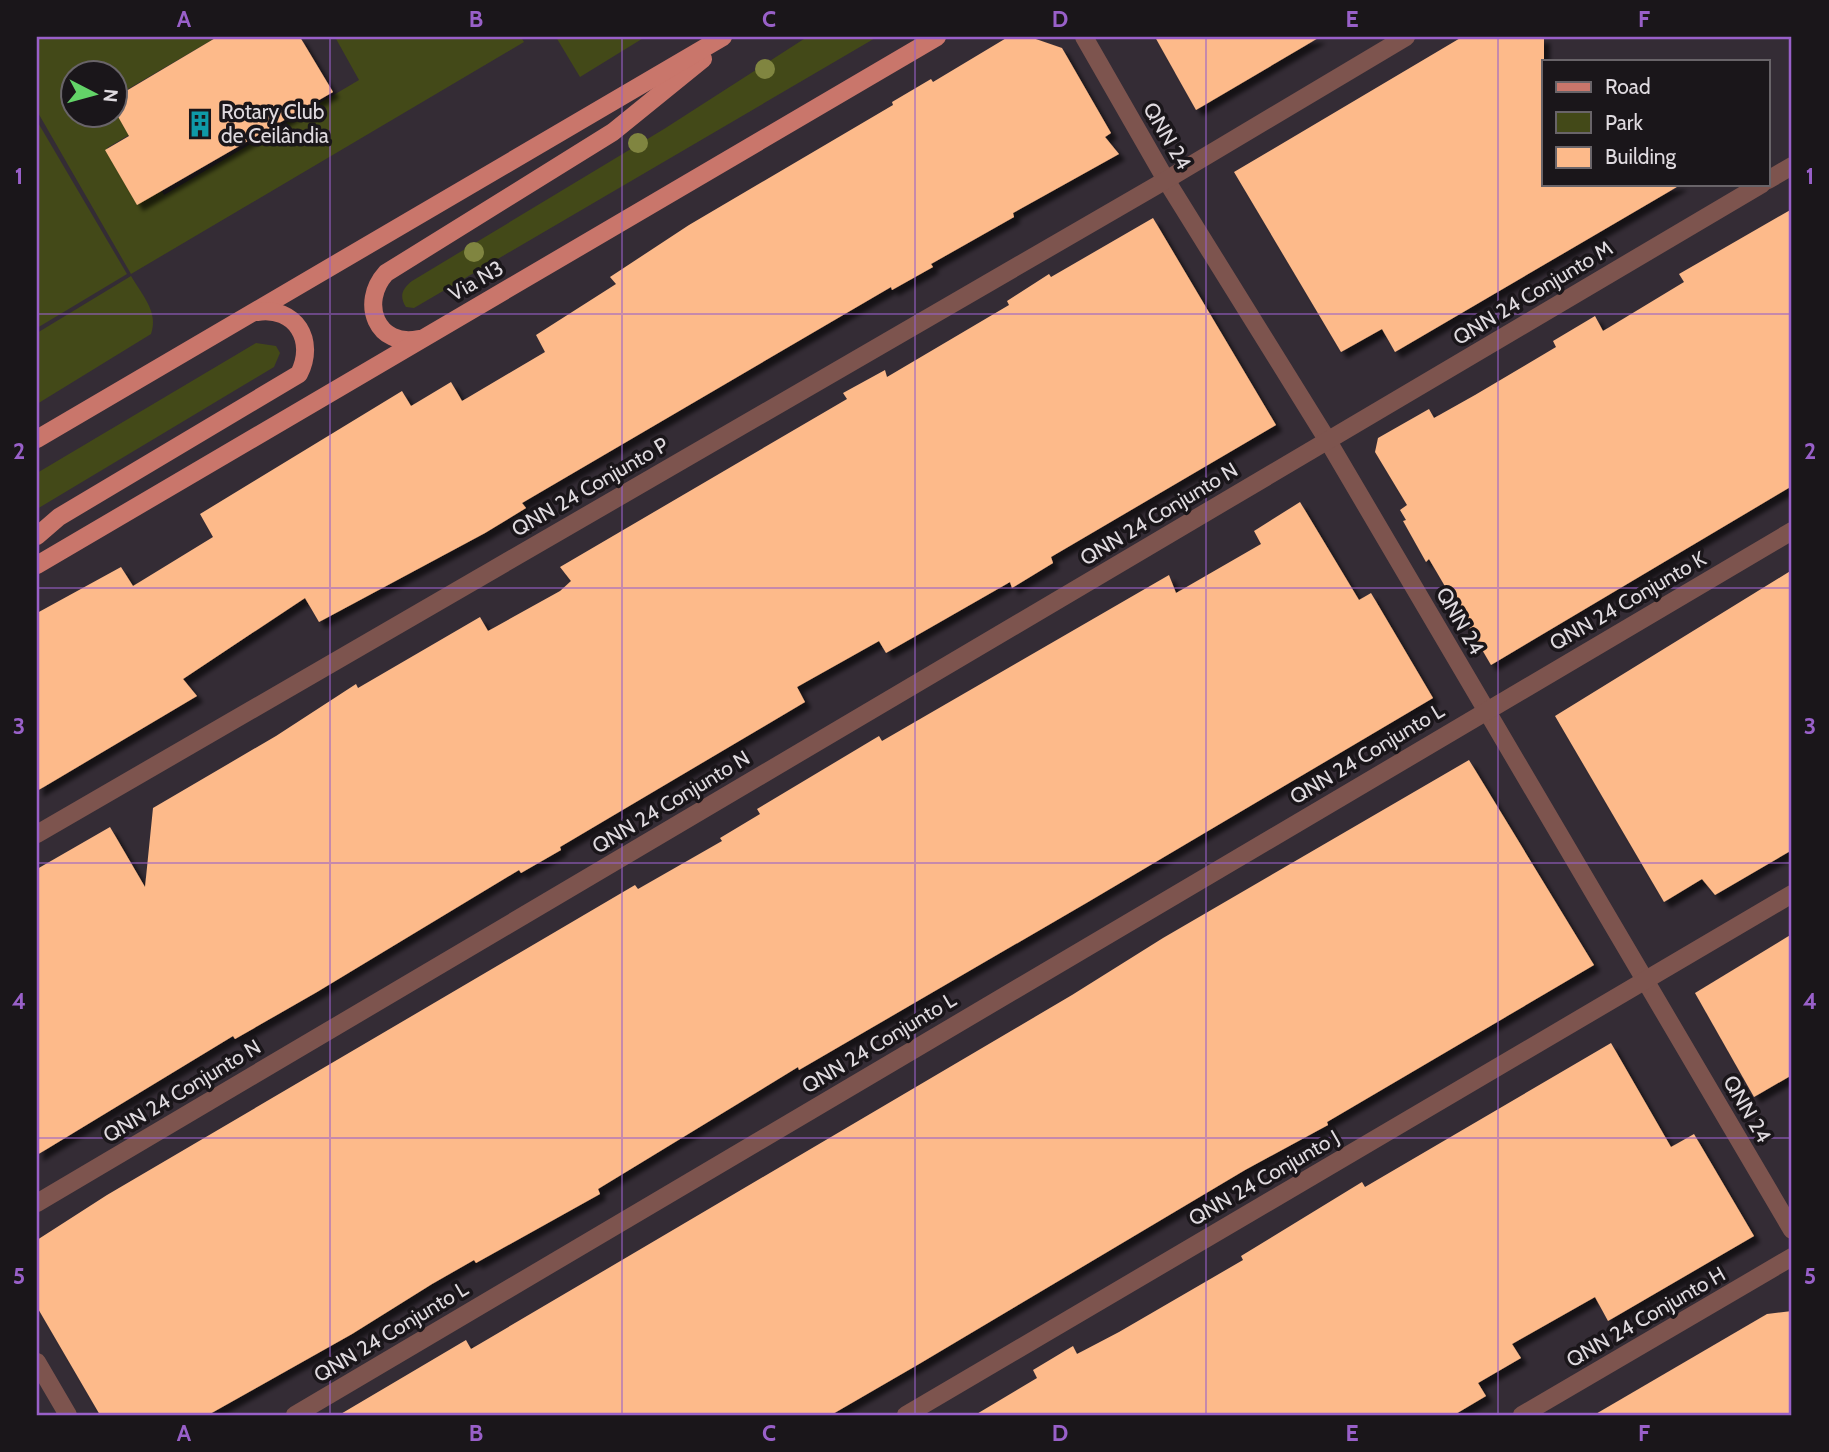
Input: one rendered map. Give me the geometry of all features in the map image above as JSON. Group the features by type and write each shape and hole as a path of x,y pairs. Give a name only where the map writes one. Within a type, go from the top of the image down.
{"main road":[{"path":"37,439 723,37"},
{"path":"428,335 404,340 382,329 372,306 377,282 386,273 613,132 730,37"},
{"name":"Via N3","path":"37,565 937,37"},
{"path":"37,536 59,517 299,374 307,348 295,322 283,314 269,310 254,313"}],"street":[{"name":"QNN 24","path":"1084,37 1166,180 1328,441 1792,1230"},
{"name":"QNN 24 Conjunto P","path":"37,834 1166,180 1406,37"},
{"path":"1770,179 1792,166"},
{"name":"QNN 24 Conjunto M","path":"1328,441 1759,186"},
{"name":"QNN 24 Conjunto N","path":"37,1203 1328,441"},
{"name":"QNN 24 Conjunto K","path":"1486,710 1792,531"},
{"name":"QNN 24 Conjunto L","path":"295,1415 1486,710"},
{"name":"QNN 24 Conjunto J","path":"906,1415 1792,894"},
{"name":"QNN 24 Conjunto H","path":"1522,1415 1792,1257"},
{"path":"37,1362 68,1415"}],"green space":[{"path":"37,37 217,37 130,88 130,60 60,60 60,130 126,130 129,135 107,148 118,165 139,152 164,195 359,80 335,37 521,37 524,42 131,274 37,111"},
{"path":"556,37 645,37 580,77"},
{"path":"807,37 877,37 414,308 406,307 403,293 412,281 664,129"},
{"path":"37,121 127,274 37,328"},
{"path":"131,276 151,311 151,334 37,404 37,333"},
{"path":"256,343 276,346 280,353 274,367 37,509 37,473"}],"building":[{"name":"Rotary Club de Ceilândia","path":"217,37 300,37 333,92 137,205 105,150 129,136 126,130 130,130 130,89"},
{"path":"1008,37 1030,37 1062,48 1111,133 1105,137 1119,154 1013,213 1014,217 931,264 933,267 892,290 891,287 522,503 526,508 485,533 319,622 305,598 183,679 197,696 37,791 37,613 121,567 133,586 213,537 200,514 402,391 411,406 451,382 462,401 545,352 536,335 616,284 610,277 689,225 893,105 892,102 931,79 933,82"},
{"path":"1155,37 1320,37 1196,110"},
{"path":"1462,37 1544,37 1542,186 1679,186 1395,352 1382,329 1341,352 1234,172"},
{"path":"1792,209 1792,486 1491,665 1429,559 1426,562 1403,521 1406,520 1400,510 1407,505 1375,452 1378,438 1429,409 1434,418 1475,395 1556,347 1553,341 1595,316 1603,331 1684,282 1679,274"},
{"path":"1153,218 1276,425 1051,557 1053,563 1012,588 1010,582 886,653 879,641 797,687 805,702 560,847 561,850 521,873 519,870 235,1039 233,1036 37,1155 37,869 110,827 145,887 153,808 276,736 356,684 358,688 480,617 488,631 560,591 571,581 560,567 847,399 843,393 885,370 887,377 1009,305 1007,301 1049,274 1051,277"},
{"path":"1300,502 1359,600 1371,593 1433,698 799,1070 798,1067 598,1189 600,1194 476,1263 474,1260 352,1334 208,1415 100,1415 37,1307 37,1240 107,1195 635,885 638,889 722,841 720,838 760,814 757,809 879,736 882,741 1169,575 1176,593 1261,544 1254,531"},
{"path":"1792,570 1792,850 1715,895 1702,879 1664,902 1555,716"},
{"path":"1469,760 1594,965 1327,1122 1328,1125 1245,1170 919,1364 831,1415 339,1415 466,1340 471,1349 1072,995 1163,938"},
{"path":"1792,934 1792,1075 1754,1097 1695,993"},
{"path":"1611,1043 1671,1147 1694,1134 1754,1236 1608,1321 1595,1297 1512,1344 1521,1358 1478,1383 1486,1396 1454,1415 975,1415 1037,1378 1033,1370 1073,1346 1077,1354 1119,1332 1243,1260 1241,1256 1362,1182 1365,1187"},
{"path":"1792,1311 1792,1415 1594,1415 1767,1314"}],"place":[{"name":"Rotary Club de Ceilândia","path":"200,124"}]}
